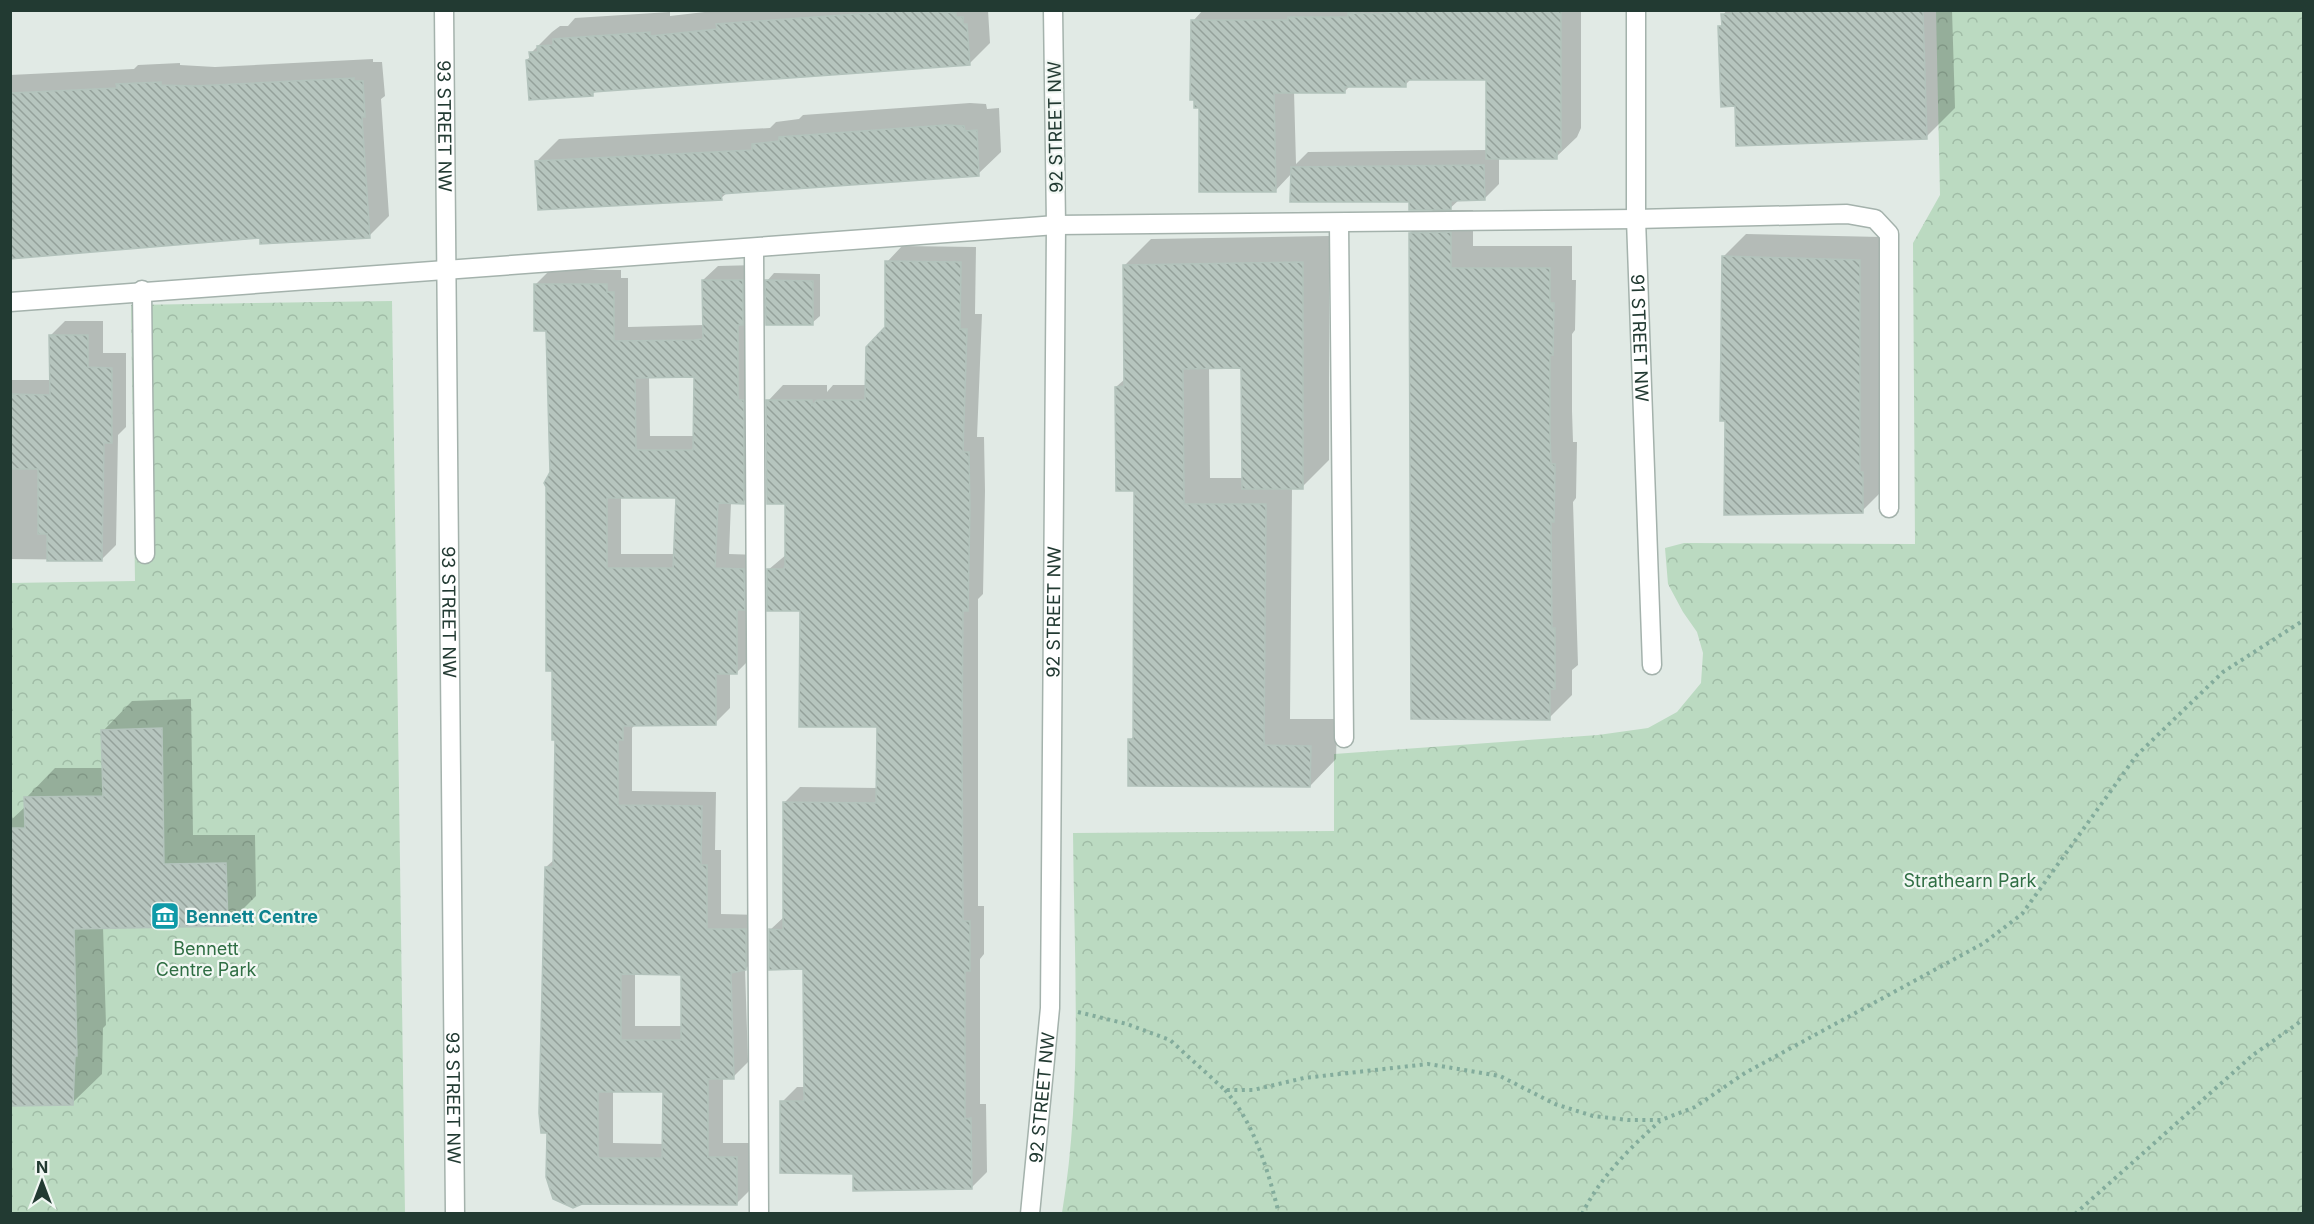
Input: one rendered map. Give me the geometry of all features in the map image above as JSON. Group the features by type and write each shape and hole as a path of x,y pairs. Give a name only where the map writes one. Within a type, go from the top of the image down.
{"street":[{"name":"93 STREET NW","path":"444,10 455,1214"},
{"name":"92 STREET NW","path":"1030,1214 1050,1008 1056,225 1053,10"},
{"name":"91 STREET NW","path":"1636,10 1636,219 1652,665"},
{"path":"10,302 447,267 754,248 1056,225 1636,219 1847,213 1875,219 1889,234 1889,507"},
{"path":"1339,223 1344,738"},
{"path":"754,248 759,1214"},
{"path":"142,290 145,554"}],"path":[{"path":"1582,1214 1592,1194 1626,1151 1661,1120 1695,1107 1745,1073 1984,943 2022,914 2136,756 2223,672 2304,620"},
{"path":"1050,1008 1126,1024 1170,1040 1225,1090 1241,1108 1267,1166 1279,1214"},
{"path":"2075,1214 2253,1054 2304,1018"},
{"path":"1225,1090 1253,1090 1283,1081 1401,1065 1428,1064 1466,1068 1500,1076 1556,1104 1593,1116 1628,1120 1661,1120"}],"green space":[{"name":"Strathearn Park","path":"1936,11 2303,11 2303,1213 1062,1213 1069,1166 1075,1071 1073,833 1334,831 1334,754 1598,735 1648,728 1677,712 1701,683 1703,653 1697,632 1668,584 1665,548 1684,543 1915,544 1913,243 1940,195"},
{"name":"Bennett Centre","path":"392,301 405,1213 11,1213 10,583 135,581 131,305"}],"building":[{"path":"914,10 956,13 956,17 963,17 963,24 967,24 970,65 593,92 593,96 529,100 526,60 530,59 529,52 538,52 537,46 553,45 553,39 650,32 650,36 717,29 716,24"},
{"path":"1410,10 1561,11 1561,150 1557,150 1557,159 1486,159 1486,80 1406,80 1406,87 1345,87 1345,93 1274,93 1276,192 1199,192 1199,108 1194,108 1194,100 1190,100 1191,20 1288,20 1288,17 1348,17 1348,13 1379,14"},
{"path":"1923,10 1927,139 1736,146 1735,106 1721,107 1718,26 1722,26 1721,14 1731,14 1731,11"},
{"path":"354,78 354,81 363,81 365,117 362,117 370,238 260,244 260,238 10,259 11,93 117,88 116,84 161,82 161,85 194,86"},
{"path":"946,125 964,126 965,131 977,130 979,176 721,194 722,200 538,210 535,161 752,150 752,144 779,141 779,137"},
{"path":"1484,165 1485,200 1451,201 1451,210 1409,210 1409,202 1290,202 1291,167"},
{"path":"1451,232 1451,268 1550,268 1550,303 1554,303 1553,355 1550,355 1550,435 1551,464 1555,464 1554,522 1551,522 1555,689 1550,689 1550,720 1411,719 1409,233"},
{"path":"1722,256 1860,260 1860,472 1863,472 1863,513 1724,515 1725,421 1720,421"},
{"path":"885,261 961,262 960,329 967,329 963,452 969,452 970,508 968,611 963,611 963,921 970,921 970,971 965,971 965,1119 971,1118 972,1189 853,1191 853,1174 780,1173 780,1101 804,1101 803,969 769,970 769,929 783,930 783,802 876,803 877,727 799,727 800,611 767,611 767,569 784,569 785,565 785,504 767,504 766,400 812,400 812,405 817,400 865,400 866,347 885,327"},
{"path":"1303,262 1303,489 1242,489 1241,368 1183,369 1184,504 1266,504 1264,745 1311,746 1310,787 1128,786 1128,739 1133,739 1134,491 1116,491 1115,387 1124,386 1123,265"},
{"path":"702,280 743,280 743,325 738,325 738,400 744,400 744,504 718,503 715,568 744,569 745,610 737,610 737,674 716,674 716,725 623,726 623,740 618,740 618,805 702,806 701,865 707,865 707,929 746,929 746,970 731,973 734,1079 708,1079 708,1157 737,1157 737,1205 582,1204 573,1208 553,1199 546,1177 547,1133 541,1133 539,1113 545,867 553,867 555,740 552,740 552,671 546,671 546,487 544,483 550,472 546,331 534,331 534,284 607,284 607,292 614,292 614,341 703,339","holes":["694,377 693,450 636,450 635,378","607,498 676,498 673,568 607,568","621,974 681,975 681,1040 621,1040","598,1092 663,1092 662,1158 598,1158"]},
{"path":"765,280 813,281 813,325 766,325"},
{"path":"49,335 88,335 88,367 112,368 112,443 104,443 102,561 47,561 47,534 38,534 38,469 10,469 10,394 50,395"},
{"name":"Bennett Centre","path":"162,728 164,864 226,863 228,926 74,929 77,1056 75,1056 73,1105 10,1106 10,828 25,828 24,797 103,796 101,730"}],"place":[{"name":"Bennett Centre","path":"165,916"}],"park label":[{"name":"Bennett Centre Park","path":"206,958"}]}
